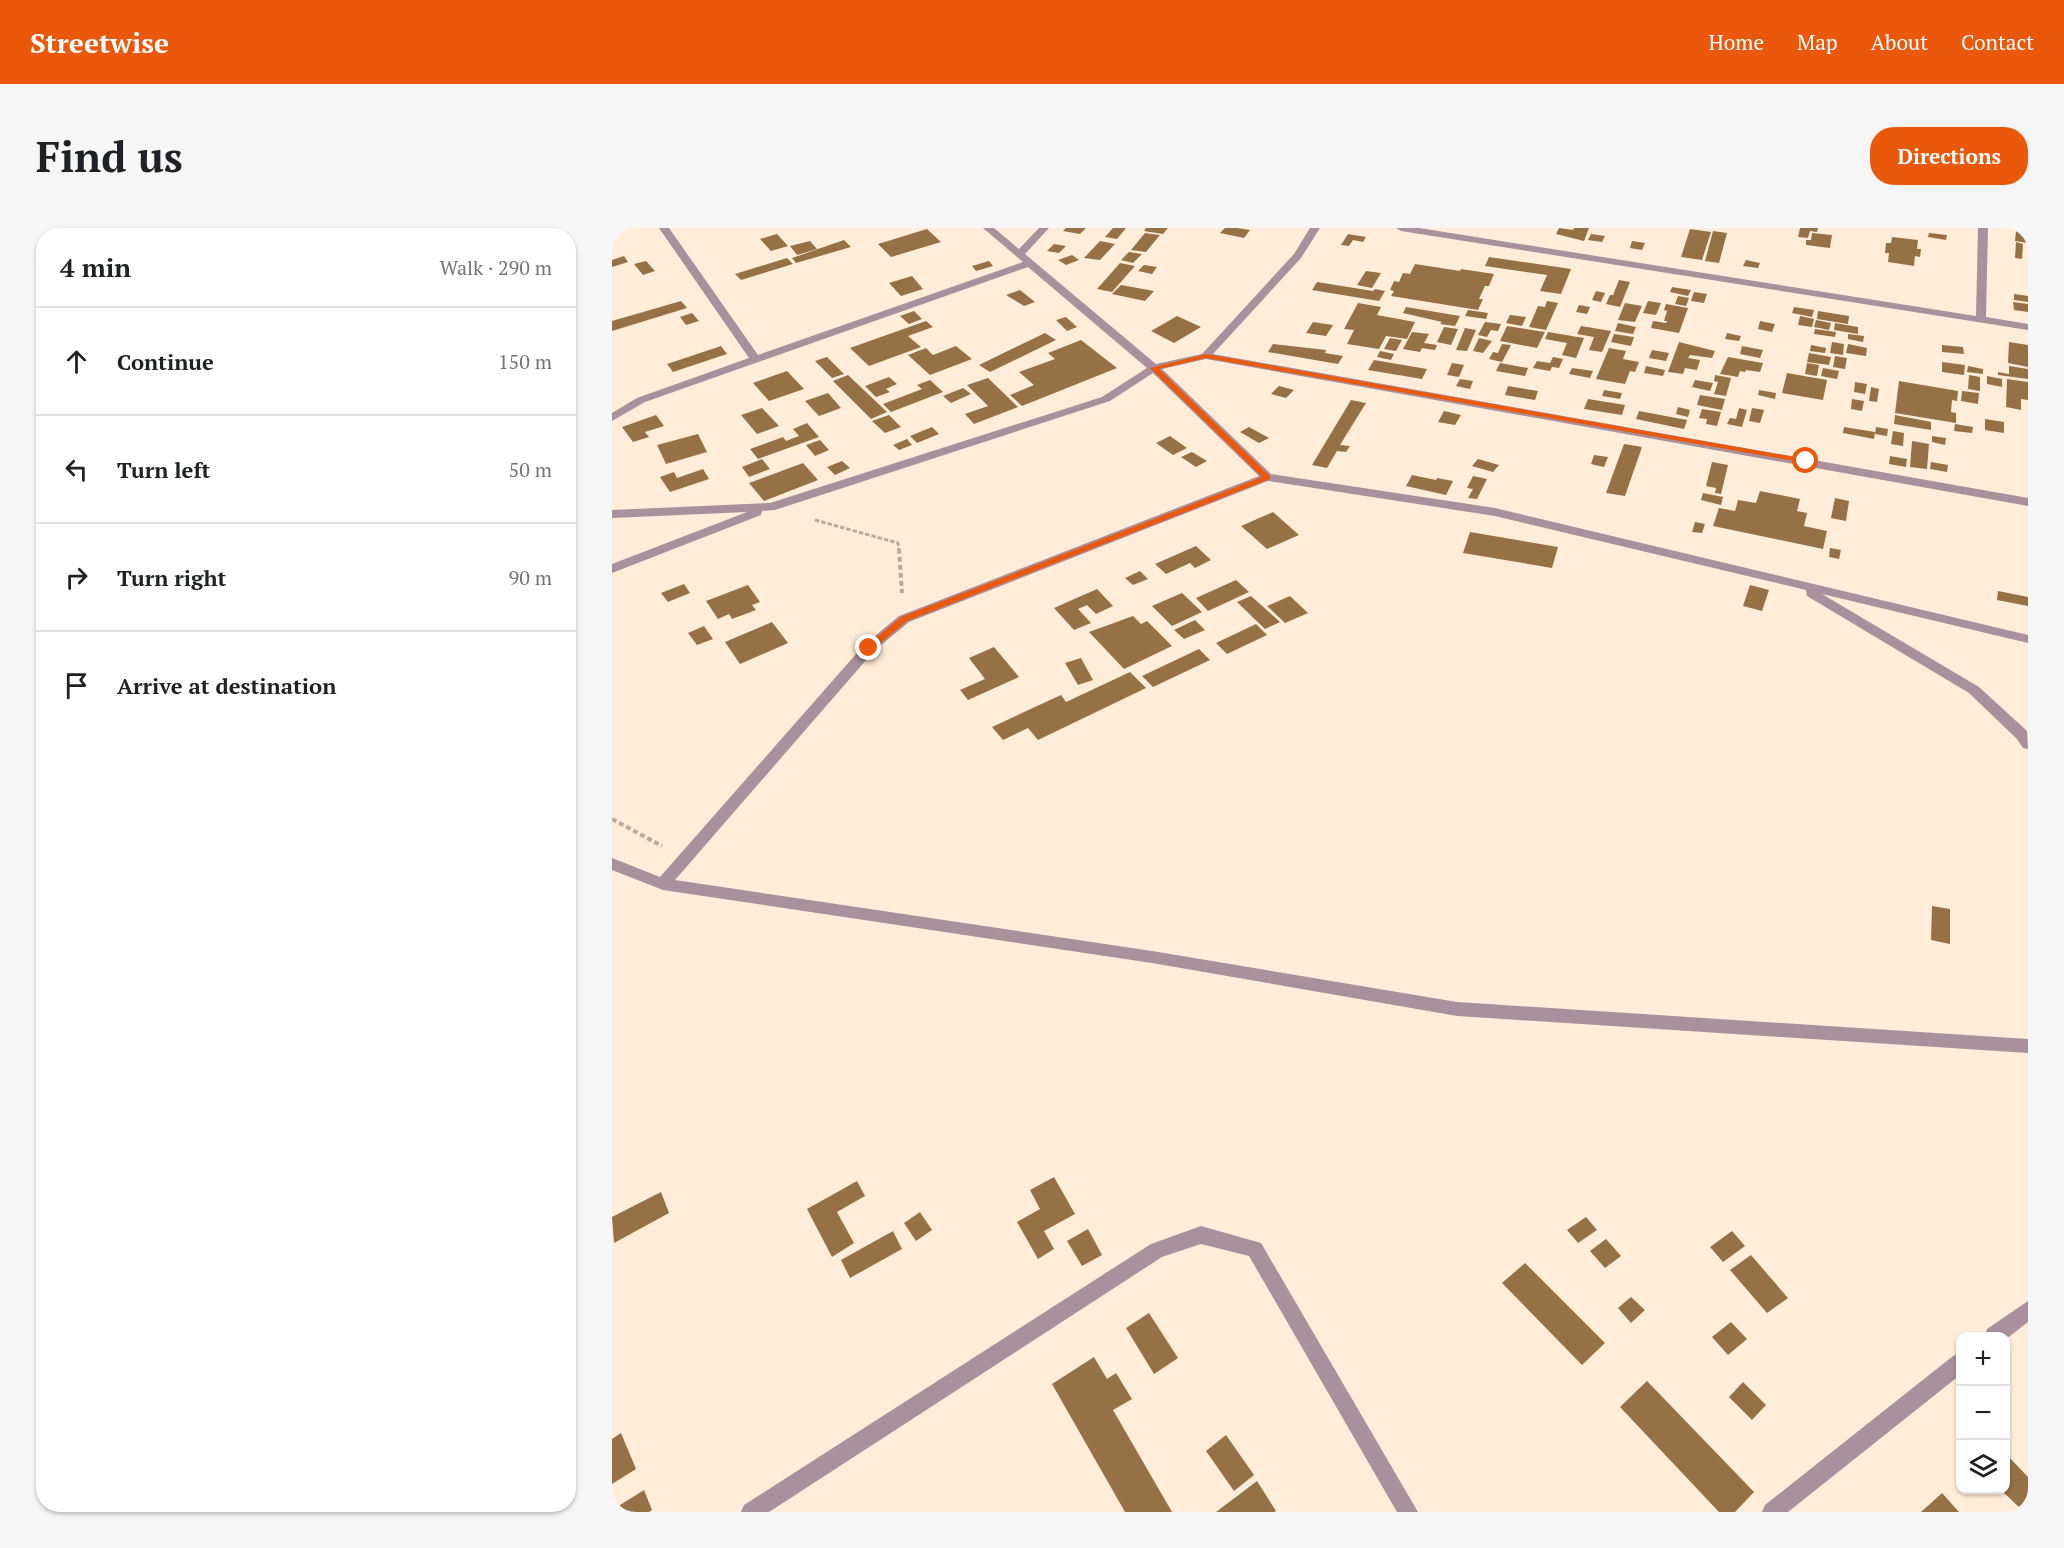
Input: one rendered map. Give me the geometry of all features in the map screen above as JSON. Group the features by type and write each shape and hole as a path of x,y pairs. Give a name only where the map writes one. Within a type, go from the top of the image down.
{"street":[{"path":"664,228 755,359"},
{"path":"988,228 1154,368 1267,477"},
{"path":"1019,255 1044,228"},
{"path":"1206,356 1298,256 1316,228"},
{"path":"1401,228 2028,327"},
{"path":"1981,320 1983,228"},
{"path":"612,418 641,400 1030,263"},
{"path":"612,569 771,507 1106,399 1154,368 1206,356 2028,502"},
{"path":"663,884 869,648 904,619 1267,477 1495,512 2026,639"},
{"path":"612,514 771,507"},
{"path":"1796,584 1974,690 2022,735 2028,744"},
{"path":"612,864 663,884 1152,957 1457,1009 2028,1046"},
{"path":"752,1512 1157,1250 1201,1235 1255,1250 1408,1512"},
{"path":"1999,1332 2028,1310"},
{"path":"1772,1512 1956,1366"}],"path":[{"path":"771,507 898,543 904,619"},
{"path":"612,819 685,859"}],"building":[{"path":"1066,228 1086,228 1080,234 1063,231"},
{"path":"1113,228 1126,228 1117,239 1105,237"},
{"path":"1146,228 1168,228 1163,234 1144,231"},
{"path":"1225,228 1250,230 1244,238 1220,233"},
{"path":"1559,228 1573,230 1574,228 1589,228 1584,241 1556,234"},
{"path":"1800,228 1818,228 1817,232 1810,231 1808,238 1798,237"},
{"path":"927,229 941,242 891,257 878,244"},
{"path":"1690,229 1711,232 1702,260 1681,257"},
{"path":"1713,231 1727,233 1719,263 1705,261"},
{"path":"2016,231 2028,232 2028,243 2015,241"},
{"path":"1145,233 1160,235 1146,252 1131,250"},
{"path":"1812,233 1832,235 1830,248 1806,245 1806,240 1811,240"},
{"path":"1929,233 1947,235 1946,240 1928,237"},
{"path":"777,234 788,246 771,251 760,239"},
{"path":"1348,234 1366,237 1363,242 1353,240 1349,246 1341,245"},
{"path":"1591,234 1605,236 1602,242 1588,240"},
{"path":"1892,237 1918,240 1917,249 1921,249 1920,257 1915,256 1914,266 1888,262 1889,253 1885,253 1886,243 1891,243"},
{"path":"844,240 851,247 796,263 792,258"},
{"path":"810,241 817,249 797,255 790,246"},
{"path":"1100,241 1115,244 1100,260 1084,258"},
{"path":"1632,241 1645,243 1642,250 1630,248"},
{"path":"2016,242 2023,244 2022,259 2015,258"},
{"path":"1054,244 1066,246 1059,253 1047,251"},
{"path":"1129,252 1142,254 1133,263 1121,260"},
{"path":"1072,255 1079,260 1066,265 1058,260"},
{"path":"624,256 628,262 612,267 612,260"},
{"path":"1489,257 1571,269 1561,294 1540,291 1547,275 1485,266"},
{"path":"787,258 793,264 741,280 735,274"},
{"path":"1746,260 1760,263 1758,268 1743,266"},
{"path":"646,261 655,271 643,275 634,264"},
{"path":"989,261 993,266 976,271 972,266"},
{"path":"1120,263 1135,266 1112,292 1097,289"},
{"path":"1415,264 1494,274 1489,286 1485,286 1479,299 1483,299 1478,310 1391,296 1394,291 1390,290 1394,281 1399,282 1403,273 1410,274"},
{"path":"1144,265 1157,267 1152,274 1138,271"},
{"path":"1366,271 1381,273 1372,288 1357,285"},
{"path":"912,276 923,289 901,296 889,283"},
{"path":"1619,280 1630,282 1620,307 1606,304 1610,295 1613,295"},
{"path":"1317,282 1385,291 1379,301 1312,290"},
{"path":"1121,285 1154,291 1145,301 1112,294"},
{"path":"1672,287 1691,290 1688,296 1670,292"},
{"path":"1020,290 1035,302 1024,306 1006,295"},
{"path":"1596,291 1605,293 1601,302 1592,300"},
{"path":"1694,292 1707,294 1704,303 1691,301"},
{"path":"2014,294 2028,296 2028,302 2014,300"},
{"path":"1678,296 1689,298 1686,306 1675,304"},
{"path":"681,301 687,308 612,331 612,321"},
{"path":"1547,301 1558,303 1546,330 1529,327 1538,306 1545,307"},
{"path":"1648,301 1661,303 1656,315 1643,313"},
{"path":"2013,302 2028,304 2028,312 2014,310"},
{"path":"1358,303 1381,307 1377,315 1415,322 1407,339 1386,336 1379,349 1347,344 1354,330 1344,329"},
{"path":"1625,303 1642,306 1635,322 1618,320"},
{"path":"1666,304 1688,308 1679,333 1651,328 1653,321 1666,323 1667,321 1664,321 1667,311 1664,310"},
{"path":"1579,305 1590,307 1587,314 1576,312"},
{"path":"1406,307 1460,316 1455,326 1440,324 1442,322 1403,313"},
{"path":"1794,307 1814,310 1812,317 1792,313"},
{"path":"1468,310 1488,313 1486,319 1465,316"},
{"path":"914,311 922,319 909,324 900,316"},
{"path":"1818,311 1849,316 1848,324 1817,319"},
{"path":"692,313 699,321 686,325 680,317"},
{"path":"1510,315 1526,317 1522,326 1506,323"},
{"path":"1177,316 1201,327 1174,343 1151,331"},
{"path":"1800,316 1814,319 1812,327 1798,325"},
{"path":"1066,317 1077,327 1067,331 1056,320"},
{"path":"1816,320 1831,323 1829,330 1814,327"},
{"path":"926,321 933,327 908,336 921,347 869,366 850,348"},
{"path":"1760,321 1775,324 1772,332 1758,329"},
{"path":"1313,322 1333,325 1326,336 1306,333"},
{"path":"1485,322 1501,324 1498,331 1491,330 1487,337 1478,335"},
{"path":"1618,323 1636,327 1633,334 1615,331"},
{"path":"1835,323 1858,327 1858,334 1834,330"},
{"path":"1507,326 1545,332 1537,348 1500,341"},
{"path":"1581,326 1611,331 1602,352 1589,350 1594,337 1577,334"},
{"path":"1444,327 1458,329 1451,345 1437,342"},
{"path":"1465,328 1476,330 1467,351 1456,350"},
{"path":"1815,329 1836,332 1835,337 1814,334"},
{"path":"1412,332 1429,334 1424,343 1437,345 1435,350 1422,348 1420,352 1403,349"},
{"path":"1548,332 1584,338 1576,358 1562,355 1567,343 1545,339"},
{"path":"1045,333 1056,340 990,372 979,365"},
{"path":"1727,333 1741,336 1739,341 1725,339"},
{"path":"1614,334 1634,337 1631,346 1611,342"},
{"path":"1848,334 1864,336 1863,342 1848,339"},
{"path":"1390,338 1402,340 1396,351 1384,349"},
{"path":"1479,338 1492,341 1483,353 1473,351"},
{"path":"1081,340 1117,368 1022,406 1010,395 1034,385 1019,372 1055,359 1048,353"},
{"path":"1679,342 1715,351 1712,358 1690,355 1688,358 1700,360 1697,370 1685,368 1683,374 1668,372"},
{"path":"1832,342 1844,344 1843,355 1830,353"},
{"path":"2009,342 2028,345 2028,367 2008,363"},
{"path":"1273,344 1326,350 1325,353 1343,356 1338,364 1268,352"},
{"path":"1502,344 1511,345 1502,362 1489,359 1493,352 1498,353"},
{"path":"1848,344 1867,348 1866,356 1846,353"},
{"path":"1811,345 1826,348 1825,353 1810,351"},
{"path":"1942,345 1963,347 1964,354 1942,352"},
{"path":"721,346 727,354 673,372 667,364"},
{"path":"956,346 972,359 930,375 908,355 926,348 933,355"},
{"path":"1742,346 1763,350 1760,358 1740,354"},
{"path":"1609,348 1626,351 1623,359 1639,362 1635,372 1630,371 1625,384 1596,379"},
{"path":"1652,350 1669,353 1666,361 1649,358"},
{"path":"1380,351 1394,354 1391,360 1377,357"},
{"path":"1809,353 1831,357 1829,365 1807,362"},
{"path":"1835,356 1847,358 1845,369 1833,367"},
{"path":"827,357 844,374 832,378 815,361"},
{"path":"1553,357 1563,359 1559,368 1552,367 1550,371 1533,368 1537,361 1550,363"},
{"path":"1728,357 1763,363 1760,372 1740,371 1738,377 1720,374"},
{"path":"1374,360 1427,369 1422,379 1368,370"},
{"path":"1942,362 1965,365 1964,375 1942,372"},
{"path":"1452,363 1464,365 1459,377 1447,375"},
{"path":"1500,363 1528,368 1525,376 1496,371"},
{"path":"1807,363 1819,365 1817,376 1805,374"},
{"path":"1646,366 1665,370 1663,376 1644,373"},
{"path":"1968,366 1983,369 1983,374 1967,372"},
{"path":"2009,366 2028,369 2028,379 1998,375 1998,372 2009,374"},
{"path":"1572,368 1593,371 1590,378 1569,374"},
{"path":"1823,368 1839,371 1837,379 1821,376"},
{"path":"787,371 804,389 769,401 753,383"},
{"path":"1787,373 1827,380 1823,400 1782,393"},
{"path":"848,375 887,412 871,419 833,381"},
{"path":"1715,375 1731,378 1726,396 1714,394 1718,382 1714,381"},
{"path":"1969,375 1980,377 1980,391 1968,389"},
{"path":"1987,376 2002,379 2002,387 1987,384"},
{"path":"889,377 897,384 886,389 890,392 876,397 865,386"},
{"path":"988,378 1018,407 974,424 965,414 988,406 967,385"},
{"path":"1460,379 1473,381 1470,389 1456,386"},
{"path":"2007,379 2028,382 2028,400 2021,399 2021,410 2006,407"},
{"path":"930,380 943,392 891,412 883,404 922,389 917,385"},
{"path":"1695,380 1713,383 1710,391 1692,387"},
{"path":"1899,381 1958,391 1957,401 1952,400 1951,412 1956,413 1956,423 1895,413"},
{"path":"1855,382 1867,384 1865,394 1854,392"},
{"path":"1279,386 1294,390 1286,398 1271,394"},
{"path":"1508,386 1538,391 1535,400 1505,395"},
{"path":"1871,387 1879,389 1877,402 1869,401"},
{"path":"963,388 971,394 951,403 943,396"},
{"path":"1604,390 1622,393 1620,399 1602,396"},
{"path":"1759,390 1776,393 1775,399 1758,395"},
{"path":"1962,391 1979,393 1978,404 1961,401"},
{"path":"828,393 841,408 819,416 805,401"},
{"path":"1700,395 1725,399 1722,410 1697,405"},
{"path":"1588,399 1625,405 1622,415 1584,409"},
{"path":"1852,399 1864,401 1862,411 1851,409"},
{"path":"1351,400 1366,403 1340,445 1350,446 1346,452 1337,451 1327,468 1312,465"},
{"path":"1678,407 1690,410 1688,417 1676,414"},
{"path":"762,408 779,426 757,434 741,415"},
{"path":"1739,408 1747,410 1742,427 1727,424 1730,418 1736,419"},
{"path":"1752,408 1764,410 1760,423 1749,421"},
{"path":"1702,409 1721,412 1717,426 1706,424 1707,419 1699,418"},
{"path":"1444,411 1461,415 1455,425 1438,422"},
{"path":"1639,411 1687,420 1684,429 1636,419"},
{"path":"656,415 664,426 645,432 649,437 633,442 622,427"},
{"path":"889,415 901,427 885,433 872,421"},
{"path":"1895,415 1931,422 1931,430 1894,424"},
{"path":"1985,419 2004,422 2004,433 1985,430"},
{"path":"807,423 819,437 758,459 750,449 783,437 786,441 799,436 793,429"},
{"path":"1955,424 1973,427 1972,433 1954,431"},
{"path":"932,427 939,434 917,443 910,436"},
{"path":"1249,427 1269,438 1259,443 1240,432"},
{"path":"1844,427 1875,432 1874,439 1843,433"},
{"path":"1876,427 1888,429 1887,436 1875,434"},
{"path":"1893,431 1904,433 1903,446 1891,444"},
{"path":"698,434 707,452 666,464 657,445"},
{"path":"1170,436 1187,448 1173,455 1156,443"},
{"path":"1932,436 1946,438 1945,445 1932,442"},
{"path":"907,439 912,445 899,450 893,445"},
{"path":"820,440 829,450 815,456 806,445"},
{"path":"1912,441 1929,444 1927,469 1910,467"},
{"path":"1624,444 1642,447 1625,496 1606,493"},
{"path":"1192,452 1207,461 1196,467 1181,457"},
{"path":"1594,455 1608,457 1604,467 1591,464"},
{"path":"1890,456 1907,459 1906,467 1889,464"},
{"path":"762,459 770,469 749,477 742,467"},
{"path":"1478,459 1499,465 1493,472 1472,466"},
{"path":"842,461 850,468 835,475 827,467"},
{"path":"1712,462 1728,465 1721,494 1715,493 1716,488 1706,486"},
{"path":"1931,462 1948,465 1947,472 1930,469"},
{"path":"803,463 818,480 764,501 749,483"},
{"path":"703,469 709,479 670,492 660,477 674,472 677,478"},
{"path":"1412,475 1453,481 1446,495 1406,486"},
{"path":"1473,476 1487,479 1477,499 1468,498 1473,489 1467,488"},
{"path":"1760,491 1800,499 1797,511 1807,513 1804,526 1827,531 1823,549 1713,526 1719,508 1735,511 1738,500 1756,503"},
{"path":"1703,493 1723,497 1721,505 1701,500"},
{"path":"1835,498 1849,501 1846,521 1831,518"},
{"path":"1273,512 1299,535 1267,549 1241,526"},
{"path":"1695,522 1705,524 1702,533 1692,532"},
{"path":"1470,532 1558,547 1552,568 1463,553"},
{"path":"1196,546 1211,560 1195,568 1190,563 1166,574 1155,564"},
{"path":"1830,548 1841,550 1839,559 1829,557"},
{"path":"1140,571 1148,579 1133,585 1125,578"},
{"path":"1236,580 1249,592 1208,611 1196,598"},
{"path":"684,584 690,593 668,602 661,593"},
{"path":"748,585 760,602 752,605 756,610 732,619 729,614 718,619 706,601"},
{"path":"1750,585 1769,590 1762,611 1743,606"},
{"path":"1097,589 1113,606 1096,614 1087,605 1078,609 1091,623 1074,630 1054,608"},
{"path":"1998,591 2028,597 2028,606 1997,600"},
{"path":"1182,593 1202,612 1172,626 1152,606"},
{"path":"1251,596 1280,622 1265,629 1237,602"},
{"path":"1290,596 1308,613 1285,623 1267,606"},
{"path":"1133,616 1141,624 1147,621 1172,646 1124,669 1089,632"},
{"path":"1195,620 1205,630 1184,639 1174,630"},
{"path":"772,622 788,643 740,664 725,642"},
{"path":"1256,624 1267,635 1227,654 1216,643"},
{"path":"704,626 713,639 697,645 688,633"},
{"path":"994,647 1019,677 968,700 960,690 985,679 969,658"},
{"path":"1199,649 1210,660 1153,687 1142,676"},
{"path":"1081,658 1093,680 1078,685 1065,663"},
{"path":"1130,672 1146,688 1038,740 1028,728 1003,740 992,727 1061,695 1066,702"},
{"path":"1932,906 1950,909 1950,944 1931,940"},
{"path":"1054,1177 1075,1214 1044,1231 1054,1249 1038,1259 1017,1222 1040,1209 1030,1190"},
{"path":"857,1181 865,1196 837,1212 854,1243 832,1257 807,1209"},
{"path":"661,1192 669,1213 614,1243 612,1217"},
{"path":"920,1212 932,1230 916,1241 904,1223"},
{"path":"1586,1217 1597,1230 1578,1243 1567,1230"},
{"path":"1088,1229 1102,1255 1082,1266 1067,1241"},
{"path":"893,1231 902,1249 850,1278 841,1260"},
{"path":"1732,1231 1745,1246 1723,1262 1710,1247"},
{"path":"1606,1239 1621,1256 1605,1268 1590,1251"},
{"path":"1751,1255 1788,1298 1767,1313 1730,1270"},
{"path":"1525,1263 1605,1343 1582,1365 1502,1283"},
{"path":"1631,1297 1645,1310 1631,1323 1618,1308"},
{"path":"1149,1313 1178,1358 1154,1374 1126,1328"},
{"path":"1731,1322 1747,1339 1728,1355 1712,1337"},
{"path":"1094,1357 1107,1379 1116,1373 1132,1399 1113,1410 1172,1512 1125,1512 1052,1384"},
{"path":"1647,1381 1754,1492 1735,1512 1719,1512 1620,1407"},
{"path":"1743,1382 1766,1405 1752,1420 1729,1397"},
{"path":"621,1433 636,1469 612,1484 612,1439"},
{"path":"1226,1435 1254,1475 1234,1491 1206,1451"},
{"path":"2010,1458 2028,1477 2028,1505 2022,1510 2005,1494 2010,1494"},
{"path":"1257,1481 1276,1511 1216,1512"},
{"path":"644,1490 652,1510 649,1512 612,1512 612,1510"},
{"path":"1942,1493 1959,1512 1921,1512"}],"route":[{"path":"869,648 904,619 1267,477 1154,368 1206,356 1806,461"}]}
